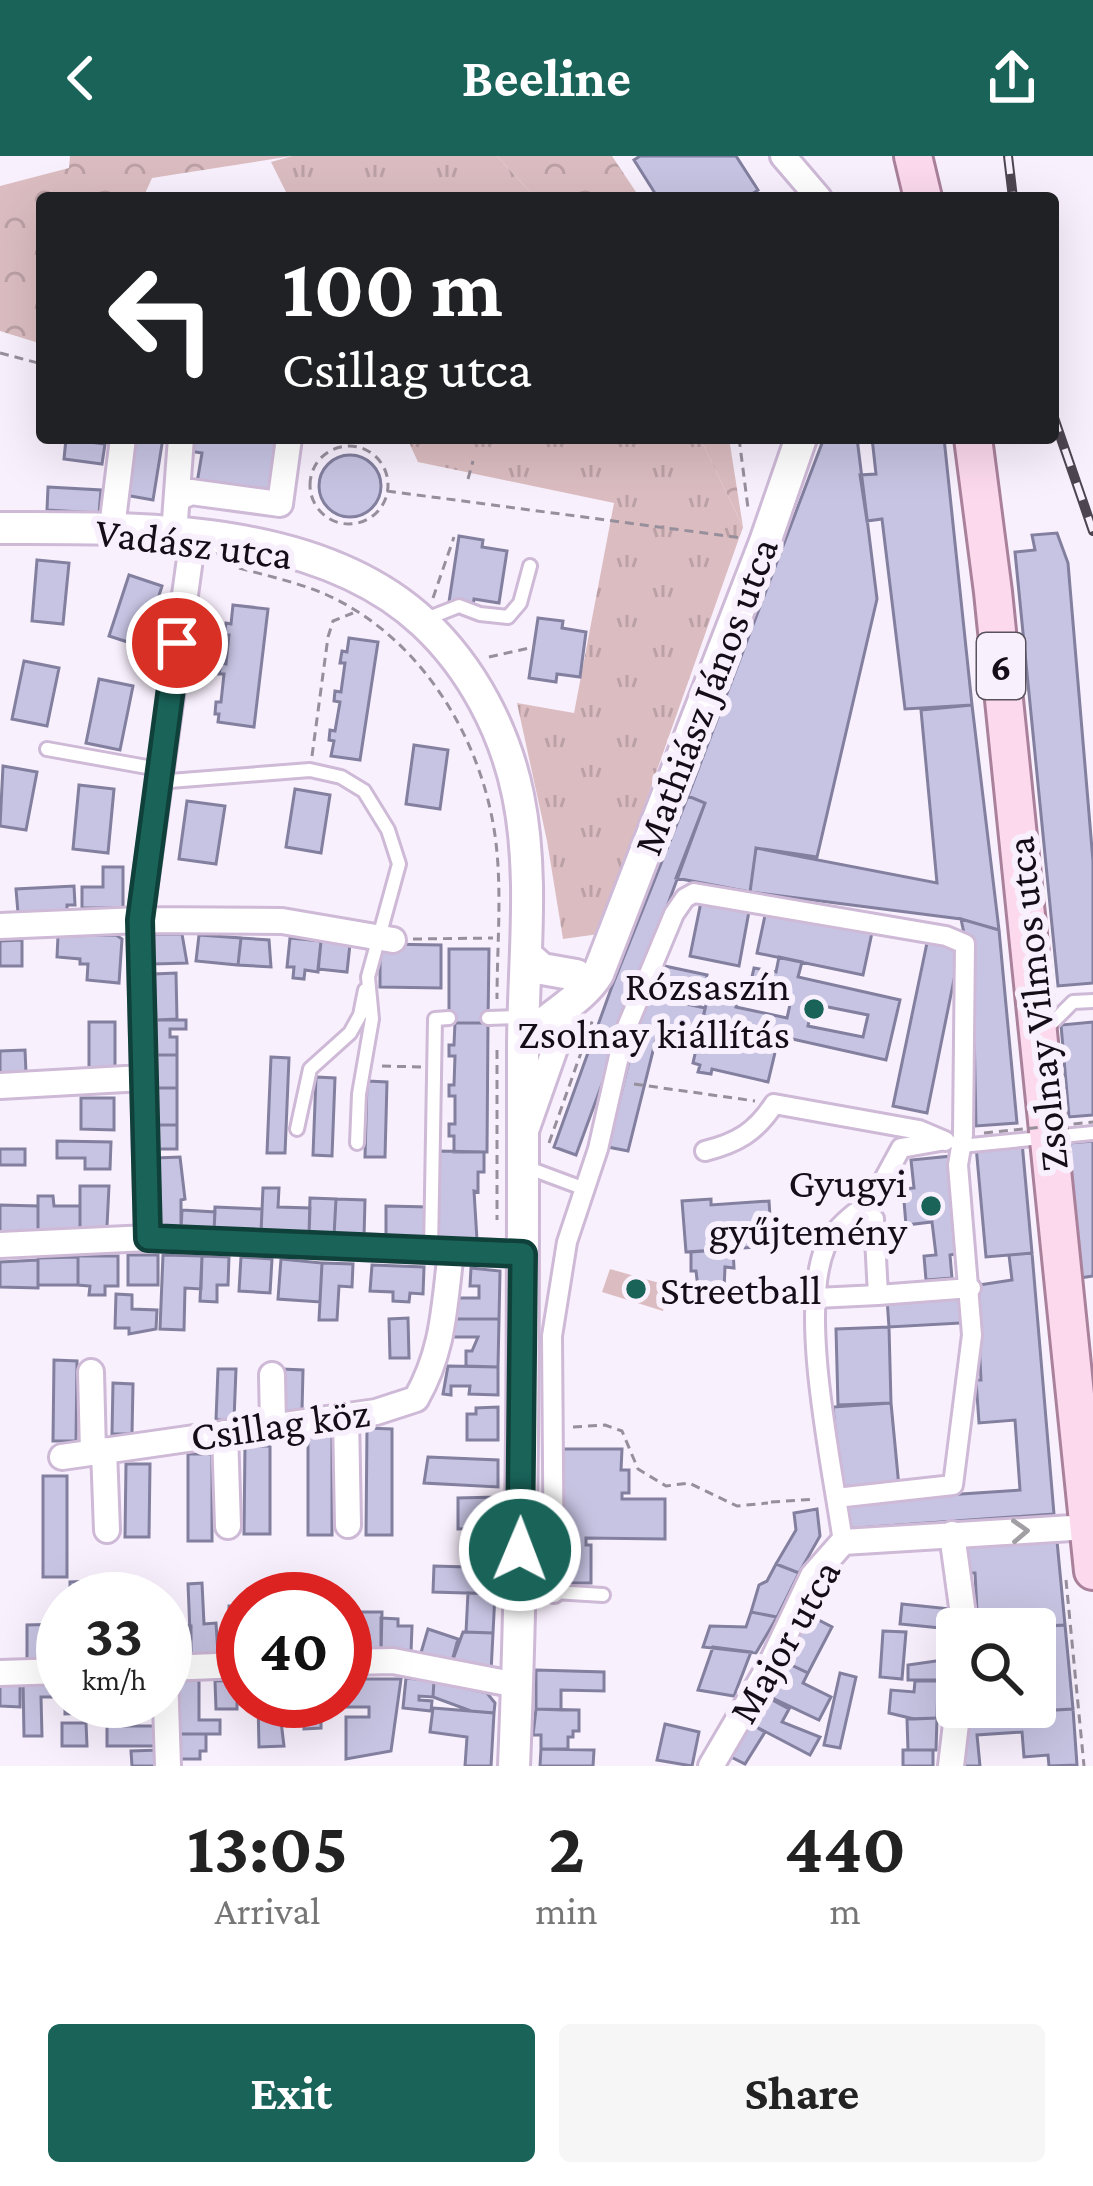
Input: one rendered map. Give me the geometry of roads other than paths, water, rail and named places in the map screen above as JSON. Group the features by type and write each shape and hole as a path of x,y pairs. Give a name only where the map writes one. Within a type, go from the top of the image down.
{"main road":[{"path":"913,156 922,192"},
{"name":"Zsolnay Vilmos utca","path":"974,444 1049,1136 1078,1288 1088,1527 1079,1568"}],"street":[{"path":"782,156 814,192"},
{"path":"112,528 122,444"},
{"path":"148,1238 140,920 186,543 178,498 181,444"},
{"path":"178,498 191,492 280,504 288,444"},
{"name":"Mathiász János utca","path":"511,1020 534,1029 607,953 799,444"},
{"name":"Vadász utca","path":"0,528 112,528 186,543 256,544 329,564 431,617 486,705 504,746 524,830 526,955 511,1020 525,1151 515,1253 520,1590 514,1766"},
{"path":"554,1593 556,1295 624,1034 647,972 685,898 694,893 946,936 965,944 956,1142 972,1335 953,1485 836,1498"},
{"path":"0,926 140,920 282,922 385,939"},
{"path":"525,1151 574,989 526,955"},
{"name":"Mathiász János utca","path":"511,1020 574,989"},
{"path":"0,1086 143,1078"},
{"path":"705,1151 745,1137 759,1127 774,1104 919,1130 956,1142"},
{"path":"865,1214 901,1148 956,1142"},
{"path":"843,1542 817,1359 816,1298 825,1246 855,1213 874,1220 878,1294"},
{"path":"0,1245 148,1238 515,1253"},
{"name":"Csillag köz","path":"62,1457 376,1412 416,1399 439,1349 441,1251"},
{"path":"816,1298 970,1288"},
{"path":"91,1372 107,1530"},
{"path":"272,1375 273,1426"},
{"path":"346,1416 348,1525"},
{"path":"225,1433 228,1526"},
{"name":"Major utca","path":"711,1766 772,1662 813,1576 843,1542 1088,1527"},
{"path":"952,1534 961,1608"},
{"path":"372,1662 393,1661 518,1685"},
{"path":"0,1673 36,1672"},
{"path":"167,1728 168,1766"},
{"path":"951,1766 956,1728"}],"lane":[{"path":"431,617 459,606 508,617 520,603 530,566"},
{"path":"47,749 158,775 310,770 341,777 364,791 388,830 399,864 385,939 350,1033 310,1070 297,1129"},
{"path":"357,1143 359,1094 372,1019 368,976"},
{"path":"1040,1035 1073,1002 1093,1001"},
{"path":"441,1251 435,1019 449,1018"},
{"path":"956,1142 1093,1132"},
{"path":"525,1151 585,1189"},
{"path":"520,1590 603,1595"}],"railway":[{"path":"1008,156 1012,192"},
{"path":"1059,432 1093,531"}],"place":[{"name":"Rózsaszín Zsolnay kiállítás","path":"814,1009"},
{"name":"Gyugyi gyűjtemény","path":"931,1206"},
{"name":"Streetball","path":"636,1289"}]}
